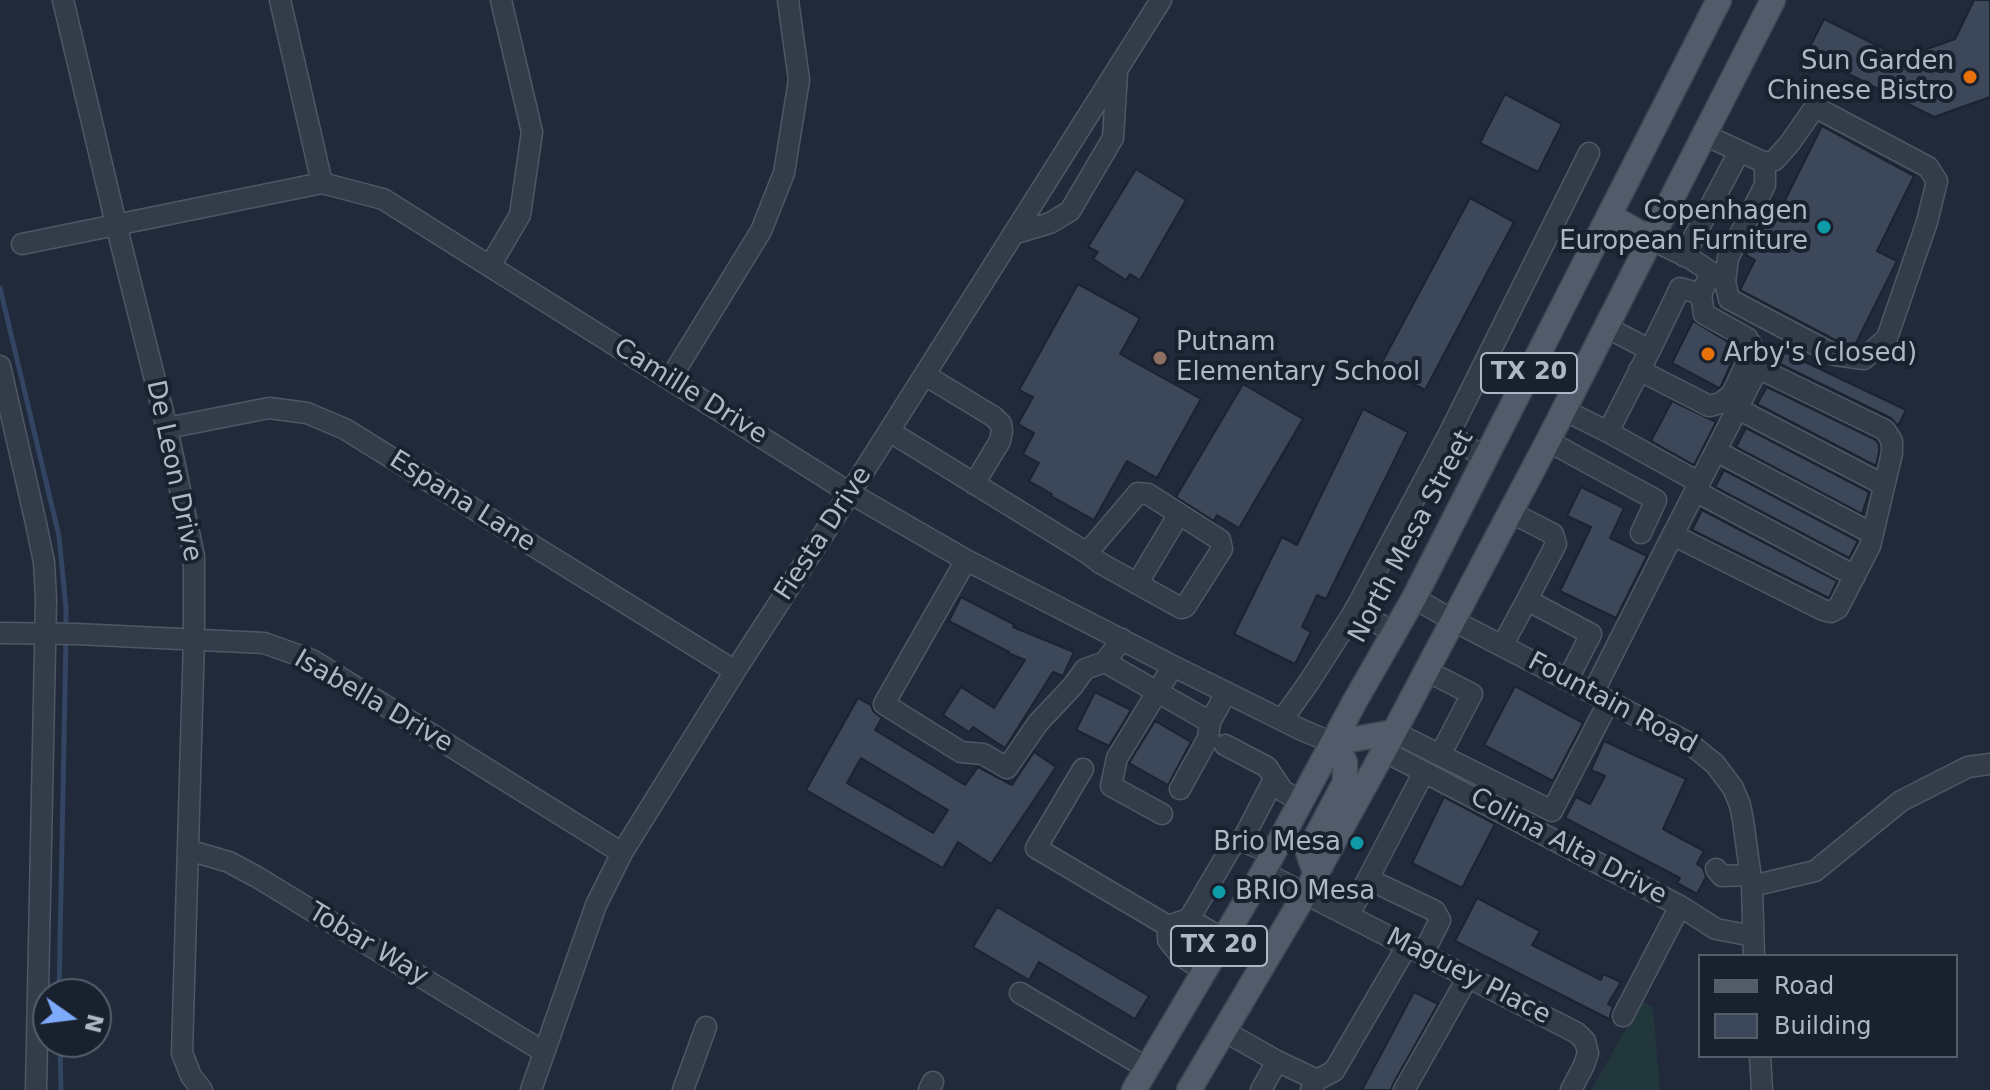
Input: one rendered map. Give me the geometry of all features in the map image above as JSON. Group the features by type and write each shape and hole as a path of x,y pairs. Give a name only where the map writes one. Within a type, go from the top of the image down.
{"main road":[{"name":"North Mesa Street","path":"1134,1090 1268,863 1414,598 1719,0"},
{"name":"TX 20","path":"1189,1090 1311,884 1454,621 1773,0"},
{"path":"1610,216 1652,240"},
{"path":"1333,743 1389,742"},
{"path":"1311,884 1308,852 1345,782 1345,762 1333,743"}],"street":[{"name":"De Leon Drive","path":"63,0 167,428 194,556 182,1053 191,1076 202,1090"},
{"path":"280,0 322,183"},
{"path":"490,266 520,215 532,132 501,0"},
{"name":"Fiesta Drive","path":"531,1090 596,905 622,853 1161,0"},
{"path":"670,379 761,231 784,173 799,80 792,1"},
{"path":"1013,234 1050,223 1070,211 1113,138 1117,69"},
{"path":"1652,240 1718,278 1729,299 1835,355 1864,359 1887,338 1927,222 1937,181 1928,167 1815,107 1775,160 1765,163 1705,135"},
{"path":"1684,256 1739,152"},
{"path":"1282,720 1355,609 1449,434 1589,153"},
{"path":"1701,294 1718,278 1765,185 1765,163"},
{"name":"Camille Drive","path":"22,244 322,183 383,199 850,493 966,560 1226,693 1333,743"},
{"path":"1608,432 1680,288 1701,294"},
{"path":"1639,370 1709,406 1721,403 1732,394 1751,353 1751,344 1747,338 1704,314 1701,294"},
{"path":"1606,327 1650,350"},
{"path":"0,366 44,562 50,634 36,1090"},
{"path":"1389,742 1440,755 1552,811 1673,535 1758,368 1885,430 1892,441 1892,453 1870,546 1838,608 1831,612 1673,535"},
{"path":"925,375 1001,424 1000,441 974,484"},
{"name":"Espana Lane","path":"167,428 269,408 307,413 345,429 735,671"},
{"path":"1738,409 1884,485"},
{"path":"1564,410 1608,432 1855,576"},
{"path":"889,431 1100,563 1181,608 1185,607 1222,549 1220,540 1148,494 1138,493 1087,553"},
{"path":"1449,434 1485,458"},
{"path":"1548,441 1656,500 1641,533"},
{"path":"1716,451 1873,534"},
{"path":"1502,646 1556,544 1553,534 1510,512"},
{"path":"1137,584 1179,514"},
{"path":"966,560 884,704 961,752 983,754 1007,768 1038,723 1085,669 1105,662 1122,639"},
{"name":"Fountain Road","path":"1414,598 1705,753 1723,772 1740,805 1751,880 1754,946"},
{"path":"1527,600 1591,634 1568,679"},
{"path":"1355,609 1394,633"},
{"name":"Isabella Drive","path":"0,633 264,643 312,660 622,853"},
{"path":"1105,662 1210,722"},
{"path":"1162,814 1111,786 1117,758 1173,666"},
{"path":"1427,671 1472,694 1440,755"},
{"path":"1180,789 1208,738 1210,722 1226,693"},
{"name":"Colina Alta Drive","path":"1389,742 1424,772 1680,906 1716,929 1754,946"},
{"path":"1225,745 1267,767 1283,791 1302,802"},
{"path":"1716,869 1722,876 1751,880 1815,871 1901,801 1968,767 1990,764"},
{"path":"1083,769 1036,848 1168,926 1189,919 1232,846 1242,841 1274,779"},
{"path":"1349,915 1424,772"},
{"name":"Maguey Place","path":"1242,841 1268,863 1311,884 1349,915 1577,1033 1585,1041 1588,1053 1571,1090"},
{"name":"Tobar Way","path":"188,850 229,862 257,877 544,1052"},
{"path":"1224,1031 1314,1085 1334,1071 1415,950 1440,920 1435,911 1368,879"},
{"path":"1623,1016 1680,906"},
{"path":"1189,919 1223,939"},
{"path":"1168,926 1168,940 1181,956 1205,971"},
{"path":"1404,1090 1468,977"},
{"path":"1020,993 1147,1068"},
{"path":"683,1090 706,1027"},
{"path":"1760,1058 1762,1090"},
{"path":"1261,1090 1277,1061"}],"green space":[{"path":"1642,1001 1653,1007 1660,1090 1591,1090"}],"building":[{"path":"1974,0 1990,0 1990,97 1934,117 1807,53 1824,19 1902,58 1955,39"},
{"path":"1505,94 1562,124 1538,172 1480,143"},
{"name":"Copenhagen European Furniture","path":"1822,126 1914,176 1877,251 1897,261 1855,345 1839,342 1740,290 1755,260 1746,255 1773,199 1783,204"},
{"path":"1136,169 1186,200 1140,280 1130,274 1126,280 1093,259 1098,252 1088,247"},
{"path":"1470,198 1514,222 1425,390 1380,366"},
{"path":"1078,284 1140,318 1120,354 1201,399 1157,478 1127,461 1094,520 1029,481 1039,463 1023,454 1034,433 1018,424 1033,397 1019,390"},
{"name":"Arby's (closed)","path":"1693,321 1738,348 1719,388 1672,363"},
{"path":"1778,349 1906,410 1898,426 1891,418 1772,360"},
{"path":"1243,384 1303,419 1239,528 1217,515 1214,521 1176,497"},
{"path":"1767,387 1876,440 1879,451 1876,466 1757,404"},
{"path":"1672,401 1716,422 1694,465 1651,441"},
{"path":"1363,409 1408,432 1326,599 1317,595 1302,627 1311,632 1295,664 1234,634 1282,537 1297,545"},
{"path":"1746,428 1869,492 1862,514 1736,447"},
{"path":"1724,470 1858,541 1849,558 1715,487"},
{"path":"1581,487 1624,508 1610,538 1647,556 1616,618 1560,591 1591,527 1567,516"},
{"path":"1702,510 1837,581 1829,598 1692,530"},
{"path":"961,597 1015,625 1013,627 1074,652 1063,676 1053,672 1005,748 973,727 969,732 943,715 961,687 994,708 1025,660 949,621"},
{"path":"1515,686 1583,723 1553,781 1484,745"},
{"path":"1095,692 1131,710 1109,746 1076,730"},
{"path":"858,698 871,705 882,718 875,730 965,785 978,767 1012,785 1034,752 1056,767 991,864 958,842 943,868 806,790","holes":["861,758 948,810 933,833 847,783"]},
{"path":"1155,721 1191,742 1168,785 1129,763"},
{"path":"1604,741 1686,779 1663,829 1704,851 1697,864 1703,868 1706,877 1697,894 1677,883 1680,878 1565,818 1576,797 1590,804 1605,776 1591,770"},
{"path":"1444,797 1495,824 1462,888 1412,863"},
{"path":"1477,898 1540,931 1532,945 1601,980 1603,974 1621,982 1608,1004 1613,1007 1611,1020 1455,941"},
{"path":"997,907 1149,996 1135,1019 1039,962 1029,980 973,947"},
{"path":"1414,992 1438,1004 1391,1090 1362,1090"}],"waterway":[{"path":"0,288 59,536 66,629"},
{"path":"59,978 66,639"},
{"path":"60,1058 61,1090"}],"place":[{"name":"Sun Garden Chinese Bistro","path":"1970,77"},
{"name":"Copenhagen European Furniture","path":"1824,227"},
{"name":"Arby's (closed)","path":"1708,354"},
{"name":"Putnam Elementary School","path":"1160,358"},
{"name":"Brio Mesa","path":"1357,843"},
{"name":"BRIO Mesa","path":"1219,892"}]}
